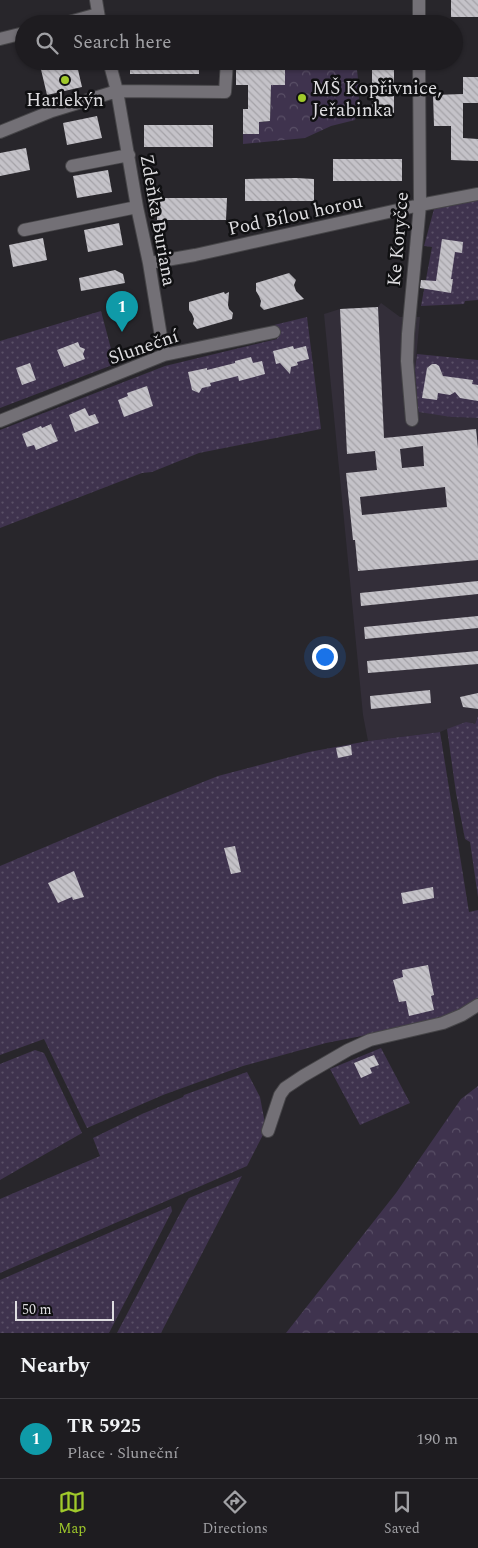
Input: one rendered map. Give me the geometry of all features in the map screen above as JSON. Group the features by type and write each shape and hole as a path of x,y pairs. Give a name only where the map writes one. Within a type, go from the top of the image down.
{"street":[{"path":"96,0 98,15"},
{"path":"419,0 419,15"},
{"path":"0,39 15,35"},
{"name":"Zdeňka Buriana","path":"112,70 149,263 164,355"},
{"path":"0,132 52,111 117,91 225,92 226,70"},
{"name":"Ke Koryčce","path":"412,420 408,334 420,205 419,70"},
{"path":"72,166 129,155"},
{"name":"Pod Bílou horou","path":"149,263 186,257 478,194"},
{"path":"24,230 137,207"},
{"name":"Sluneční","path":"0,421 164,355 274,332"},
{"path":"268,1131 280,1095 285,1088 303,1076 348,1050 370,1040 443,1023 462,1015 478,1005"}],"shaded area":[{"path":"381,303 400,317 420,317 415,369 418,409 451,417 478,418 478,716 475,724 440,732 368,741 363,715 324,314 340,309 378,307"}],"green space":[{"name":"MŠ Kopřivnice, Jeřabinka","path":"280,70 357,70 359,98 355,120 331,126 305,138 243,144 243,134 259,134 259,122 270,121 271,85"},
{"path":"478,200 478,300 465,301 464,304 421,306 432,247 424,246 434,209"},
{"path":"101,311 115,364 0,408 0,341"},
{"path":"307,317 321,429 199,453 0,528 0,430 165,366 277,339 274,325"},
{"path":"417,354 478,360 478,418 451,417 419,412 415,369"},
{"path":"478,716 478,897 470,842 465,839 456,793 447,729 466,722 475,724"},
{"path":"440,732 469,912 478,910 478,999 453,1015 412,1026 326,1043 243,1066 163,1095 87,1128 44,1039 0,1055 0,866 218,776 309,752 368,741"},
{"path":"381,1048 410,1103 360,1125 330,1069"},
{"path":"35,1050 44,1053 82,1133 0,1180 0,1064"},
{"path":"247,1072 260,1097 266,1129 247,1166 0,1273 0,1199 100,1156 93,1138 184,1095"},
{"path":"478,1086 478,1333 286,1333 396,1193 461,1099"},
{"path":"242,1176 161,1333 117,1333 189,1198"},
{"path":"171,1206 172,1211 109,1333 0,1333 0,1280"}],"building":[{"path":"451,0 478,0 478,17 451,15"},
{"path":"41,70 78,70 82,87 47,95"},
{"path":"130,70 199,70 199,74 130,74"},
{"path":"236,70 285,70 285,85 271,85 270,121 259,122 259,134 243,134 243,109 248,109 248,85 236,85"},
{"path":"372,70 394,70 394,115 372,115"},
{"path":"463,77 478,77 478,103 463,103 463,138 478,139 478,161 451,160 451,126 434,126 433,95 463,94"},
{"path":"97,116 102,138 67,145 63,123"},
{"path":"144,125 213,125 213,147 144,147"},
{"path":"26,148 30,170 0,176 0,153"},
{"path":"333,159 402,159 402,181 333,181"},
{"path":"108,170 112,192 77,198 73,176"},
{"path":"245,179 314,179 314,201 245,201"},
{"path":"157,198 227,198 226,220 157,220"},
{"path":"119,223 123,245 88,252 84,230"},
{"path":"43,238 47,260 13,267 9,245"},
{"path":"442,239 463,242 462,253 455,252 451,293 420,288 421,280 436,281"},
{"path":"115,270 123,274 125,283 81,291 79,278"},
{"path":"289,273 296,280 294,285 296,291 304,299 264,310 260,306 261,301 256,291 256,283"},
{"path":"224,292 225,294 229,292 228,305 233,313 232,319 197,329 193,324 194,319 189,310 189,302"},
{"path":"378,307 384,438 476,429 478,448 478,560 358,571 346,473 377,470 375,451 347,454 340,309","holes":["423,446 424,466 402,468 400,449","445,487 447,507 362,515 360,497"]},
{"path":"78,342 80,347 85,349 83,354 85,359 64,367 57,350"},
{"path":"293,346 294,349 306,346 309,359 297,362 298,365 291,367 290,374 280,363 276,364 273,351"},
{"path":"251,357 253,363 262,361 265,374 239,381 238,376 210,383 211,386 202,388 199,393 192,390 188,372 207,368 207,370"},
{"path":"30,363 36,380 22,385 16,368"},
{"path":"432,364 439,366 443,376 473,380 472,384 478,385 478,401 460,398 455,392 450,395 438,393 437,400 422,398 427,368"},
{"path":"147,386 153,406 124,417 118,400 128,396 127,393"},
{"path":"85,408 89,416 95,414 99,423 75,432 69,415"},
{"path":"51,424 58,441 36,450 34,445 27,447 22,434"},
{"path":"478,581 478,594 361,606 360,593"},
{"path":"478,616 478,628 365,639 364,627"},
{"path":"478,651 478,664 368,673 367,661"},
{"path":"430,690 431,703 371,709 370,696"},
{"path":"478,693 478,709 463,707 460,697"},
{"path":"351,745 352,755 338,758 336,748"},
{"path":"235,846 241,872 231,874 224,848"},
{"path":"74,871 84,897 73,900 72,897 58,903 48,883"},
{"path":"433,887 434,898 403,904 401,893"},
{"path":"428,965 434,995 431,996 434,1010 409,1016 406,1001 399,1002 393,980 403,977 402,970"},
{"path":"374,1055 379,1065 370,1068 372,1073 361,1078 354,1063"}],"place":[{"name":"Harlekýn","path":"65,80"},
{"name":"MŠ Kopřivnice, Jeřabinka","path":"302,98"},
{"name":"TR 5925","path":"122,332"}]}
